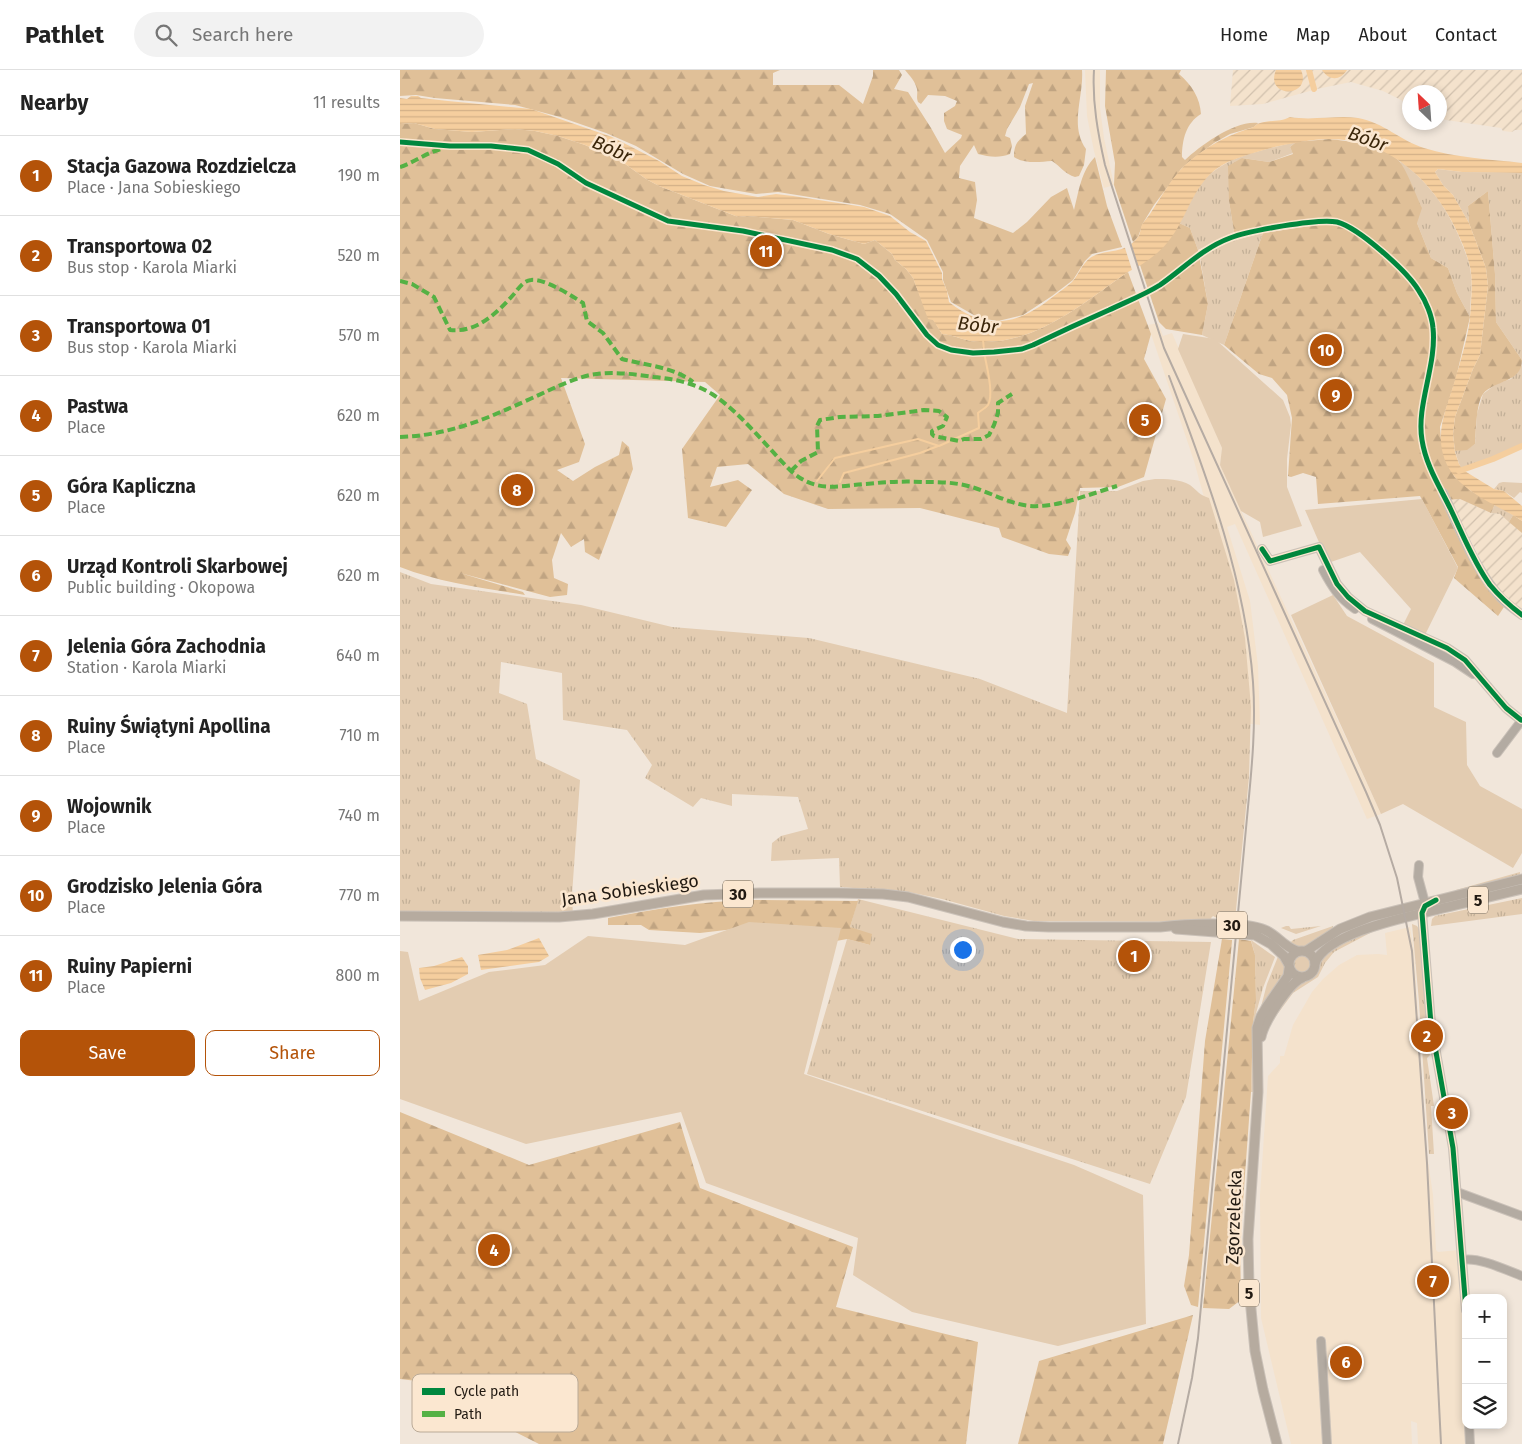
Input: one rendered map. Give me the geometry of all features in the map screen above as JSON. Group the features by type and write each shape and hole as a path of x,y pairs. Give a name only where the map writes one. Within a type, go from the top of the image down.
{"main road":[{"name":"5","path":"1289,966 1291,956 1340,929 1370,917 1522,879"},
{"name":"5","path":"1302,978 1312,973 1318,956 1350,935 1377,925 1522,889"},
{"name":"Jana Sobieskiego","path":"400,916 559,918 704,895 760,893 883,894 908,897 1003,922 1026,926 1057,928 1160,927 1181,924 1254,926 1267,931 1288,948 1302,951"},
{"name":"Jana Sobieskiego","path":"1160,927 1255,935 1272,944 1284,956 1289,966"},
{"path":"1302,951 1314,958 1315,962"},
{"path":"1289,966 1296,976 1302,978"},
{"name":"Zgorzelecka","path":"1277,1444 1259,1370 1252,1330 1248,1231 1258,1092 1257,1033 1261,1016 1288,976 1289,966"},
{"name":"Zgorzelecka","path":"1258,1049 1267,1021 1295,982 1302,978"}],"street":[{"path":"1443,493 1469,547 1489,582 1502,599 1522,615"},
{"path":"1262,549 1270,560 1315,548 1330,584 1341,599 1366,616 1455,662 1479,678 1506,708 1522,720 1497,753"},
{"path":"1419,865 1418,877 1425,903"},
{"path":"1436,900 1425,906 1422,913 1431,1024 1453,1148 1458,1192 1465,1294"},
{"path":"1402,908 1414,909 1422,913"},
{"path":"1458,1192 1522,1216"},
{"path":"1462,1260 1477,1260 1522,1276"},
{"path":"1321,1340 1327,1444"},
{"path":"1469,1429 1470,1444"}],"shaded area":[{"path":"1085,70 1100,70 1100,108 1114,185 1104,188 1087,116"},
{"path":"1233,70 1522,70 1522,130 1512,132 1503,131 1501,128 1447,120 1447,85 1402,85 1402,100 1383,91 1351,82 1263,104 1230,106"},
{"path":"1158,323 1163,336 1172,333 1222,448 1220,465 1381,814 1367,819 1235,524 1227,527 1250,601 1258,666 1260,725 1244,723 1236,613 1194,461 1148,325"},
{"path":"1449,499 1460,499 1491,513 1500,514 1522,533 1522,609 1506,599 1491,580"},
{"path":"1410,927 1414,951 1427,1155 1433,1195 1436,1250 1438,1252 1459,1250 1462,1302 1462,1429 1465,1429 1466,1444 1418,1444 1417,1423 1411,1421 1412,1444 1291,1444 1261,1318 1260,1195 1268,1076 1280,1063 1280,1056 1284,1056 1293,1025 1312,992 1339,965 1357,955 1387,955 1385,933"}],"green space":[{"path":"400,70 780,70 773,73 773,85 839,85 863,104 873,76 873,70 899,70 902,75 894,89 908,92 945,153 962,135 947,129 944,121 944,113 955,106 957,101 945,96 928,95 921,104 917,100 915,84 905,70 1082,70 1078,130 1086,149 1084,165 1079,176 1075,177 1068,174 1052,161 1027,162 1014,157 1017,144 1026,134 1025,106 1033,83 1029,84 1020,107 1007,129 1005,136 1010,138 1012,146 1010,154 994,157 978,154 974,145 960,166 959,178 975,182 977,200 974,218 1013,233 1027,222 1051,197 1067,188 1074,210 1084,175 1095,157 1107,206 1122,247 1092,254 1085,261 1073,280 1023,315 998,321 979,318 951,302 943,280 943,272 927,240 890,214 860,205 778,192 756,194 710,186 683,174 636,146 606,133 560,117 515,105 416,95 400,96"},
{"path":"1106,70 1181,70 1179,74 1194,92 1201,114 1192,122 1186,132 1182,151 1182,157 1185,160 1218,135 1249,123 1258,123 1254,127 1230,134 1214,143 1181,169 1154,205 1143,223 1138,237 1133,242 1114,185 1115,163 1105,106"},
{"path":"414,123 435,129 472,132 515,129 558,136 585,145 621,161 659,186 738,217 793,220 829,234 864,244 875,240 892,254 895,260 913,278 922,301 942,334 970,341 1001,341 1040,329 1076,308 1128,272 1151,334 1144,359 1166,399 1144,477 1118,487 1080,488 1075,513 1066,540 1071,548 1068,556 1049,554 1002,537 999,528 920,508 828,509 784,494 748,464 717,467 710,487 738,480 752,490 726,527 688,518 682,449 720,395 705,382 561,378 585,444 579,462 557,470 573,481 619,455 622,441 629,447 633,469 599,560 585,552 584,539 571,547 561,533 552,560 554,578 568,584 567,595 550,597 460,573 523,592 525,595 446,581 400,567 400,124"},
{"path":"1329,139 1375,147 1398,160 1408,176 1422,208 1417,223 1431,258 1448,268 1457,293 1470,317 1456,378 1440,427 1441,440 1454,476 1471,491 1495,504 1491,513 1460,499 1443,500 1471,561 1485,586 1504,607 1498,616 1454,578 1458,567 1420,496 1318,504 1316,477 1303,473 1291,477 1288,476 1292,418 1287,395 1272,378 1259,374 1224,345 1263,233 1324,224 1336,225 1352,230 1369,241 1417,290 1427,311 1435,341 1433,321 1429,308 1415,281 1395,259 1355,228 1333,219 1324,219 1234,232 1229,201 1228,166 1242,158 1269,162 1293,154 1290,147 1296,142"},
{"path":"1296,142 1290,147 1293,153 1269,162 1242,158 1229,201 1234,232 1198,250 1190,228 1179,223 1195,192 1206,178 1217,169 1242,156"},
{"path":"1400,161 1430,189 1446,211 1459,236 1471,273 1470,317 1457,293 1448,268 1431,258 1417,223"},
{"path":"1438,169 1462,172 1522,173 1522,360 1496,322 1495,274 1488,191 1468,206 1469,223 1453,195 1443,185 1435,172"},
{"path":"1488,191 1495,274 1496,322 1522,360 1521,367 1513,377 1488,389 1483,394 1478,411 1475,444 1467,450 1455,451 1453,434 1455,417 1480,355 1488,286 1486,268 1469,223 1468,206"},
{"path":"1179,223 1190,228 1198,250 1208,304 1202,335 1166,329 1159,322 1140,265 1167,242"},
{"path":"1263,233 1224,345 1202,335 1208,304 1200,258 1228,242"},
{"path":"1183,334 1215,339 1283,400 1291,425 1287,459 1287,487 1302,526 1263,537 1260,522 1241,511 1220,465 1222,448 1178,349"},
{"path":"1522,365 1522,446 1463,470 1455,451 1467,449 1475,444 1477,414 1483,394 1496,384 1511,379"},
{"path":"1155,479 1182,482 1209,498 1234,580 1245,638 1251,707 1249,777 1235,920 1219,919 1213,916 1211,918 1214,922 1034,921 1004,916 909,892 840,887 839,858 771,861 772,843 781,836 808,829 798,797 732,794 732,806 701,798 693,807 645,778 652,765 627,730 563,720 562,673 501,662 499,693 527,704 536,759 580,780 572,895 573,916 400,916 400,572 431,584 581,605 672,627 809,638 980,679 1067,713 1080,491 1117,491 1143,481"},
{"path":"1499,483 1522,483 1522,493 1520,492 1514,498 1504,491 1494,489"},
{"path":"1422,499 1458,568 1425,635 1403,625 1411,609 1360,552 1328,563 1305,510"},
{"path":"1495,504 1513,515 1509,522 1500,514 1491,513"},
{"path":"1513,515 1522,521 1522,533 1509,522"},
{"path":"1333,595 1347,616 1434,663 1434,707 1466,722 1467,765 1480,786 1522,809 1522,853 1513,868 1403,804 1381,814 1291,615"},
{"path":"1520,872 1520,875 1455,892 1456,890"},
{"path":"1522,898 1522,914 1431,926 1432,919 1435,916"},
{"path":"858,899 1018,939 1211,942 1186,1097 1150,1184 807,1074 847,939 870,945 850,927"},
{"path":"752,900 858,901 850,927 872,934 870,945 847,939 831,942 743,928 700,933 649,930 641,925 608,925 608,918 698,904"},
{"path":"749,922 841,928 804,1074 1074,1165 1143,1195 1146,1324 1058,1346 912,1312 853,1275 858,1238 706,1183 681,1112 526,1144 400,1099 400,951 408,952 419,1001 489,972 545,965 588,936 685,945"},
{"path":"1412,924 1419,929 1428,1023 1425,1035 1430,1055 1427,1058 1434,1106 1431,1106 1434,1154 1429,1154"},
{"path":"1289,926 1291,929 1321,926 1296,934 1281,928"},
{"path":"1333,926 1332,930 1312,944 1301,947 1288,945 1293,940"},
{"path":"1372,932 1334,952 1325,963 1318,977 1293,993 1273,1020 1268,1022 1300,982 1310,980 1316,975 1322,957 1345,941"},
{"path":"1222,939 1232,941 1198,1307 1191,1305 1184,1286 1189,1255 1205,1041"},
{"path":"1239,939 1251,941 1255,955 1256,1000 1253,1022 1251,1092 1240,1243 1241,1300 1229,1309 1203,1308"},
{"path":"1251,940 1275,957 1263,988 1255,1017 1253,1092 1251,1092 1253,1022 1256,1000 1255,955"},
{"path":"1279,954 1283,959 1285,973 1259,1014 1267,984"},
{"path":"1302,955 1308,958 1311,964 1308,970 1302,973 1296,970 1293,964 1296,958"},
{"path":"400,1112 529,1165 680,1122 700,1188 853,1247 836,1307 978,1342 966,1444 539,1444 515,1432 578,1432 578,1374 412,1374 412,1380 400,1379"},
{"path":"1193,1315 1163,1444 1018,1444 1039,1361"}],"water":[{"path":"1276,70 1301,70 1303,79 1300,86 1295,90 1282,90 1277,86 1274,79"},
{"path":"1322,70 1347,70 1338,78 1331,78"},
{"name":"Bóbr","path":"411,96 531,109 612,137 659,161 682,176 724,191 758,197 776,194 793,196 864,207 890,216 910,232 926,241 942,273 949,302 963,312 989,321 1015,319 1028,313 1041,306 1070,284 1090,258 1101,253 1127,247 1139,235 1141,226 1173,178 1191,160 1219,141 1260,123 1283,120 1290,117 1358,118 1376,123 1424,148 1460,156 1522,163 1522,173 1462,172 1438,169 1435,172 1443,185 1453,195 1469,223 1486,268 1488,286 1480,355 1455,417 1453,434 1455,452 1463,470 1494,489 1504,491 1522,506 1522,521 1475,494 1465,486 1455,477 1443,454 1441,444 1442,425 1464,348 1470,317 1471,272 1462,242 1440,202 1415,173 1400,161 1366,145 1348,140 1310,140 1266,149 1228,162 1216,169 1207,178 1199,188 1175,232 1167,243 1149,259 1076,308 1040,329 1001,341 980,342 942,334 933,320 928,319 913,278 895,260 892,254 875,240 864,244 829,234 793,220 738,217 659,186 621,161 585,145 558,136 515,129 472,132 435,129 414,123 400,124 400,98 407,99"},
{"path":"539,938 549,956 539,962 481,970 478,955 507,950"},
{"path":"462,957 468,966 468,974 451,983 425,990 420,978 419,968 434,966"}],"pier":[{"path":"1130,241 1139,269 1133,273 1124,245"}],"waterway":[{"path":"1309,70 1314,89"},
{"name":"Bóbr","path":"983,340 984,350"},
{"path":"817,481 835,458 918,439 939,446 979,428 978,413 990,401 990,381 985,357"},
{"path":"840,482 844,473 920,453 938,446"},
{"path":"1459,471 1522,446"}],"railway":[{"path":"1094,70 1096,118 1105,165 1164,348 1366,792 1380,825 1397,878 1412,951 1427,1163 1441,1444"},
{"path":"1169,376 1210,488 1233,565 1249,642 1254,713 1251,776 1198,1338 1192,1378 1178,1444"}],"marked path":[{"path":"400,167 441,149"},
{"path":"400,281 412,284 434,297 450,330 460,330 478,325 501,308 521,285 531,280 543,282 558,288 583,303 587,321 603,333 622,359 659,367 677,373 693,382"},
{"path":"400,437 435,433 467,425 582,377 606,373 622,373 677,380 712,394 733,410 791,471 809,483 836,487 901,482 951,483 977,489 1021,505 1030,506 1069,501 1117,486"},
{"path":"791,471 801,461 818,452 817,426 820,420 840,417 878,416 924,410 939,411 947,417 943,426 932,431 934,436 959,441 964,439 981,439 989,435 994,425 998,413 998,403 1012,394"}],"cycle path":[{"path":"400,142 450,146 491,146 528,150 558,164 586,183 668,221 743,231 832,250 857,259 879,276 896,294 927,335 938,345 951,350 973,353 1022,349 1033,345 1154,289 1202,253 1230,238 1300,223 1337,222 1357,232 1382,251 1422,295 1430,314 1433,342 1422,413 1421,427 1424,450 1434,476 1479,568 1490,585 1509,605 1522,615"},
{"path":"1262,549 1270,561 1319,547 1337,584 1348,597 1365,611 1447,648 1465,660 1506,708 1521,720"},
{"path":"1436,900 1425,906 1422,913 1431,1024 1453,1148 1465,1294"}],"place":[{"name":"Ruiny Papierni","path":"766,251"},
{"name":"Grodzisko Jelenia Góra","path":"1326,350"},
{"name":"Wojownik","path":"1336,395"},
{"name":"Góra Kapliczna","path":"1145,420"},
{"name":"Ruiny Świątyni Apollina","path":"517,490"},
{"name":"Stacja Gazowa Rozdzielcza","path":"1134,956"},
{"name":"Transportowa 02","path":"1427,1036"},
{"name":"Transportowa 01","path":"1452,1113"},
{"name":"Pastwa","path":"494,1250"},
{"name":"Jelenia Góra Zachodnia","path":"1433,1281"},
{"name":"Urząd Kontroli Skarbowej","path":"1346,1362"}]}
